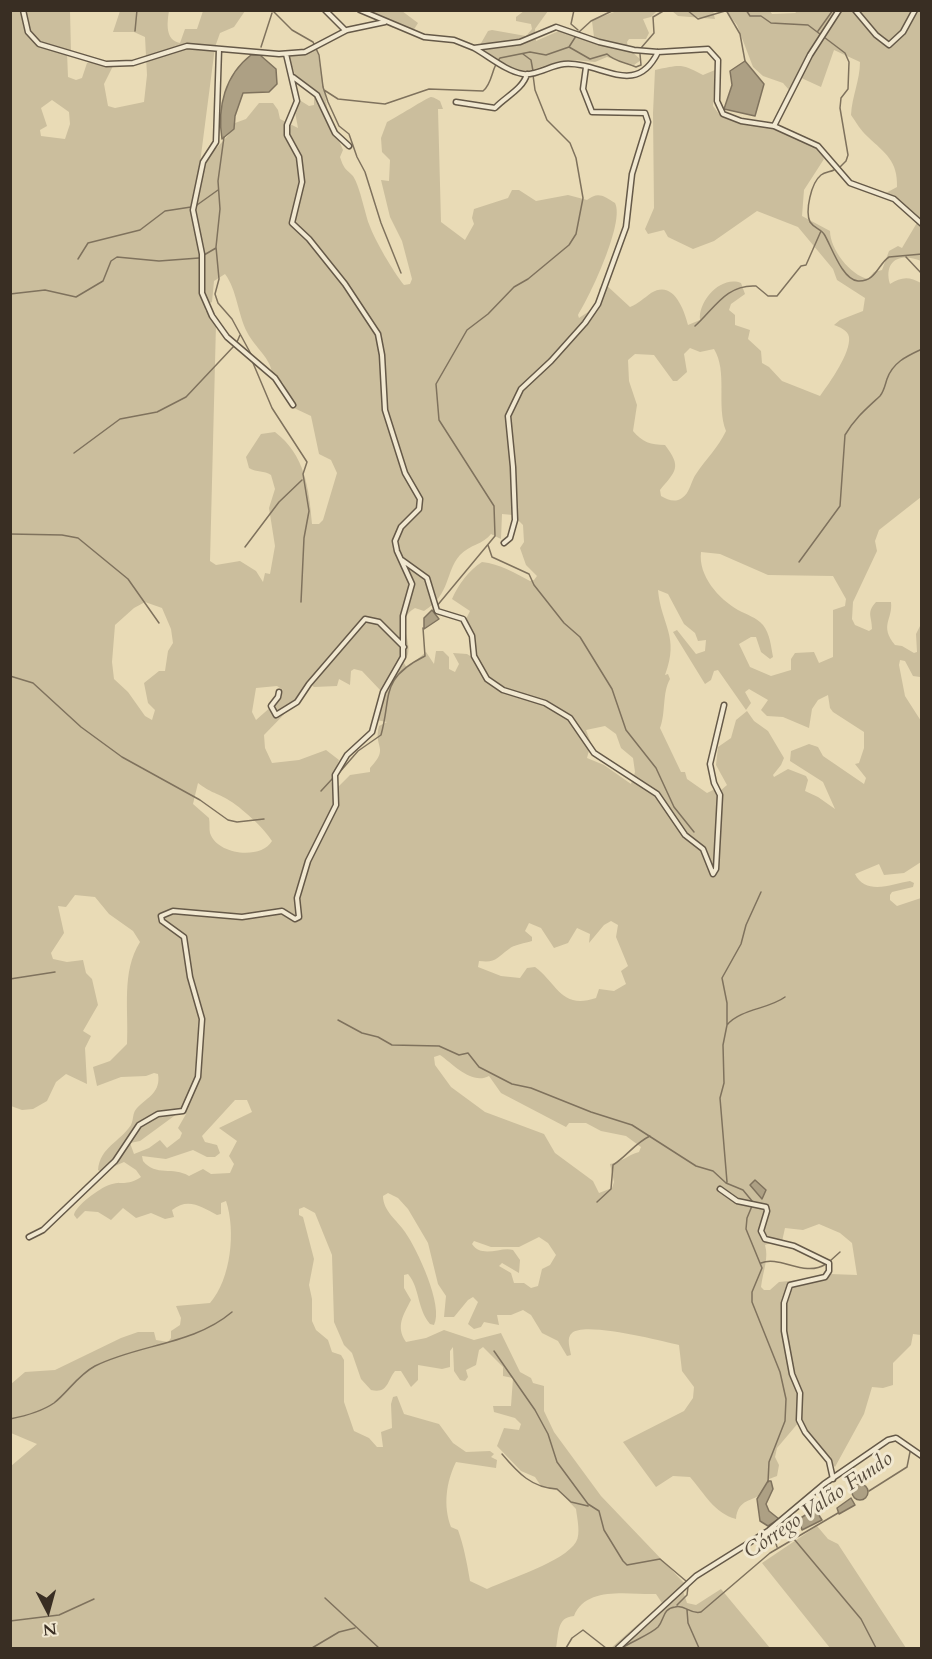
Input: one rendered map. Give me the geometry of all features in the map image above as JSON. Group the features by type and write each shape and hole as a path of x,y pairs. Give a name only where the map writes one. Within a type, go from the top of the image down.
{"street":[{"path":"24,10 28,32 39,44 81,54 103,63 133,63 187,46 286,54 316,48 345,30 385,22"},
{"path":"325,10 345,30"},
{"path":"360,10 424,37 449,39 474,48 513,71 527,74 564,64 604,70 618,76 637,75 647,69 658,52"},
{"path":"774,126 823,34 839,10"},
{"path":"855,10 876,35 889,45 903,32 915,10"},
{"path":"474,48 520,42 556,27 598,42 658,52 704,48 713,51 719,70 718,109 728,117 774,126 818,146 850,183 894,199 921,224"},
{"path":"219,49 216,142 203,160 194,208 202,254 202,293 208,308 223,332 275,378 293,405"},
{"path":"29,1237 42,1230 108,1168 139,1125 158,1114 183,1111 198,1077 202,1018 190,977 184,937 162,921 161,916 173,911 242,917 282,911 295,919 299,917 297,898 308,861 336,805 335,775 347,755 372,732 383,692 399,667 404,647 403,616 412,584 397,551 396,538 401,527 418,509 420,499 405,473 386,410 378,334 345,284 291,221 302,182 299,157 287,135 287,125 297,101 286,54"},
{"path":"504,543 510,538 515,520 508,416 520,389 551,361 585,323 598,304 626,227 632,174 648,122 645,113 592,112 583,89 586,67"},
{"path":"456,102 495,108 505,96 525,83 527,74"},
{"path":"293,77 317,95 335,133 349,146"},
{"path":"401,560 427,578 437,612 464,620 471,633 474,656 487,679 503,690 545,704 570,718 600,758 657,794 685,835 702,849 713,874 716,869 720,795 714,783 710,764 724,705"},
{"path":"279,692 271,706 276,715 297,702 309,684 365,619 379,622 404,647"},
{"path":"720,1189 737,1201 765,1207 767,1211 761,1232 765,1239 794,1246 829,1263 829,1271 825,1277 790,1285 784,1303 784,1331 791,1368 800,1393 800,1420 805,1432 830,1461 833,1479"},
{"path":"618,1648 696,1576 768,1531 833,1479 894,1437 921,1456"}],"shaded area":[{"path":"794,10 921,11 921,261 907,257 895,260 889,269 889,276 890,284 905,278 921,283 921,497 879,530 875,541 877,551 853,602 852,619 855,625 869,631 872,629 870,612 876,602 891,602 887,627 890,638 895,645 914,653 917,652 916,634 921,624 921,686 920,677 913,676 905,661 900,660 899,665 905,696 921,721 921,862 904,873 884,875 879,864 855,874 860,881 872,887 910,881 914,883 913,887 892,892 890,900 897,906 921,898 921,1335 913,1334 911,1345 893,1363 893,1385 883,1388 872,1387 864,1414 835,1467 800,1428 799,1422 777,1448 775,1457 779,1465 777,1476 769,1479 762,1493 740,1507 736,1519 716,1508 690,1477 673,1476 656,1487 623,1442 684,1411 693,1398 694,1387 682,1371 679,1345 607,1330 579,1330 570,1335 571,1355 567,1356 558,1341 542,1333 531,1315 523,1310 511,1315 497,1315 499,1325 484,1322 481,1327 474,1329 468,1324 478,1302 473,1297 454,1317 444,1317 446,1296 438,1284 428,1243 408,1209 398,1198 388,1193 383,1196 385,1206 416,1251 428,1278 435,1305 434,1325 430,1324 423,1312 412,1280 408,1274 404,1275 404,1288 411,1300 403,1315 401,1325 406,1342 426,1338 444,1330 474,1340 501,1333 520,1372 531,1378 533,1383 544,1386 544,1411 554,1432 601,1496 685,1584 683,1591 687,1603 696,1605 721,1589 770,1648 611,1648 662,1603 656,1594 622,1593 599,1596 580,1606 574,1616 568,1617 561,1623 556,1648 11,1648 11,1466 37,1444 11,1433 11,1384 25,1372 55,1370 138,1332 154,1332 156,1340 168,1342 171,1338 171,1331 180,1325 181,1318 176,1306 210,1303 217,1293 223,1281 230,1254 231,1226 226,1201 221,1203 221,1214 217,1215 200,1206 184,1204 172,1210 174,1217 165,1219 151,1213 136,1218 123,1208 111,1220 98,1212 85,1211 77,1219 74,1215 83,1202 94,1193 113,1184 132,1182 141,1177 136,1170 124,1162 101,1172 98,1170 106,1150 127,1131 135,1110 153,1094 158,1085 158,1074 154,1073 146,1076 121,1077 97,1086 93,1067 110,1061 127,1044 128,979 130,966 140,942 133,931 109,914 95,897 75,895 66,907 58,906 64,933 51,953 53,959 67,962 83,960 86,973 92,979 98,1005 83,1031 91,1036 85,1048 87,1084 66,1074 56,1082 47,1101 33,1109 22,1110 11,1106 11,11 70,11 71,52 67,52 68,77 76,80 82,78 87,63 90,62 114,64 104,84 108,106 115,108 144,102 147,75 145,37 134,32 113,32 120,11 169,11 169,35 180,43 185,29 197,29 203,11 245,11 234,27 220,33 215,47 200,163 202,164 234,129 235,123 246,119 259,103 273,103 280,119 298,128 295,112 298,102 301,101 309,106 314,105 314,96 297,80 287,53 317,48 329,118 343,150 341,161 355,179 375,239 404,285 410,284 412,279 402,241 390,217 381,180 389,181 390,160 382,152 381,138 387,122 431,97 435,98 440,101 443,109 438,109 441,222 465,240 474,224 472,218 474,209 508,198 512,190 519,190 536,201 568,195 587,200 598,195 604,197 615,203 617,212 615,226 605,259 578,315 579,318 597,303 599,289 604,283 630,307 651,293 666,290 680,304 688,325 700,320 703,305 712,291 726,283 741,283 745,294 731,304 729,310 735,315 735,325 750,330 748,339 761,351 762,363 782,381 820,396 839,367 849,344 847,332 834,325 840,320 863,311 865,298 837,280 833,269 798,227 757,211 714,241 693,249 668,237 664,230 648,234 645,229 654,208 655,70 680,66 703,75 715,70 713,106 719,114 730,120 780,129 819,148 824,159 804,190 802,216 830,231 837,253 854,272 868,279 874,272 882,270 889,251 898,246 902,248 918,221 893,198 884,194 897,187 893,164 863,132 851,115 860,62 834,50 821,87 797,76 789,90 783,83 763,76 753,67 737,25 726,11 796,13","holes":["52,100 69,112 70,124 65,139 41,136 40,130 47,126 41,108","225,274 232,287 247,332 269,364 272,375 283,383 294,408 311,416 319,454 331,460 337,473 323,520 319,524 312,524 304,473 293,451 275,432 261,434 246,457 249,468 271,475 275,489 269,508 275,546 270,574 265,573 263,582 256,571 240,561 216,565 210,561 216,324 205,310 205,306 212,302 214,281","690,348 700,352 714,349 720,368 723,421 726,431 696,474 687,493 674,501 661,496 660,490 675,469 674,459 670,452 665,445 647,442 633,431 637,405 629,381 628,360 635,354 654,355 673,381 677,381 687,372 684,354","502,514 513,515 523,525 524,542 520,548 526,565 537,576 530,581 495,565 482,562 477,565 464,578 452,599 470,611 465,621 475,635 475,659 467,654 453,653 459,664 455,672 449,669 449,657 443,651 436,651 434,664 426,652 407,668 404,663 409,648 405,624 409,613 415,608 424,611 433,604 443,590 460,555 491,534 501,539","701,552 720,554 768,575 833,576 846,599 845,606 833,610 833,657 819,663 814,652 795,653 791,659 791,670 771,676 750,667 739,644 751,637 756,637 761,652 770,659 773,657 767,632 757,620 724,600 706,578","658,590 668,594 684,624 695,633 698,641 706,640 705,651 696,654 677,630 673,632 705,684 711,680 714,671 718,670 746,710 751,703 745,692 749,689 768,700 761,710 767,716 783,717 809,728 812,709 818,700 828,695 833,712 864,732 864,748 859,763 855,764 866,778 864,784 823,756 818,747 809,744 791,751 790,761 823,782 835,809 805,791 808,780 806,776 788,769 774,777 773,775 784,758 768,731 754,721 747,711 736,720 731,738 718,747 716,765 727,785 720,791 713,790 707,793 687,779 685,772 681,772 660,728 670,679 668,674 665,675 671,650","145,602 162,608 171,629 173,643 168,651 165,671 159,671 144,683 148,703 155,710 152,720 145,716 128,692 114,679 112,662 115,625 134,608","354,669 362,671 381,691 376,720 387,722 379,726 380,751 370,772 350,775 338,787 331,782 339,760 326,750 299,760 272,763 265,748 264,735 298,700 309,683 314,687 337,686 339,679 350,685 351,671","277,686 283,690 281,698 256,720 252,712 256,688","605,726 616,734 621,748 633,758 635,772 631,784 604,765 587,758 591,743 586,730","198,783 239,807 272,841 259,851 240,852 221,846 210,833 209,818 193,804","611,921 618,925 616,937 628,966 621,971 626,984 614,991 599,989 596,998 584,1001 567,998 535,967 527,968 520,978 501,976 478,967 479,961 493,960 516,945 532,941 532,937 525,931 529,923 541,928 554,948 568,943 577,928 590,934 589,943 604,925","440,1055 470,1076 476,1078 489,1076 501,1093 566,1127 569,1123 586,1123 601,1131 626,1136 641,1147 639,1152 610,1164 614,1182 612,1188 599,1193 593,1181 555,1153 544,1134 485,1112 451,1087 435,1065 434,1057","235,1100 247,1100 252,1112 219,1128 237,1141 229,1156 234,1164 230,1173 211,1174 203,1169 189,1176 153,1169 143,1161 142,1156 166,1159 193,1150 207,1157 215,1157 220,1153 217,1145 205,1142 202,1136","185,1108 186,1114 178,1128 182,1133 180,1138 167,1148 160,1140 149,1148 134,1154 130,1143 140,1141","304,1207 315,1213 332,1255 334,1322 344,1345 352,1353 361,1379 371,1390 377,1391 384,1388 395,1371 401,1371 411,1387 418,1380 418,1365 442,1369 450,1367 450,1351 453,1347 454,1371 460,1380 465,1381 468,1377 466,1370 476,1365 479,1350 483,1347 503,1367 503,1376 513,1378 511,1406 493,1406 494,1412 515,1418 521,1424 519,1430 504,1428 497,1446 521,1471 535,1477 541,1486 559,1491 576,1509 578,1535 570,1549 548,1563 487,1589 470,1581 458,1530 451,1527 447,1511 448,1486 456,1462 496,1468 497,1460 491,1457 494,1454 490,1451 466,1452 453,1443 439,1424 404,1414 397,1396 393,1397 391,1404 392,1428 381,1432 383,1447 377,1447 369,1438 354,1431 344,1402 344,1360 341,1355 332,1352 328,1340 316,1330 312,1321 312,1299 309,1285 314,1259 303,1217 299,1215 299,1209","819,1224 840,1233 852,1243 857,1275 830,1274 825,1271 819,1278 779,1282 770,1290 764,1290 761,1287 766,1260 765,1245 770,1243 781,1246 785,1228 803,1230","539,1237 548,1243 556,1255 550,1265 542,1269 538,1286 531,1288 524,1283 514,1283 511,1273 499,1266 502,1263 519,1273 520,1260 513,1250 481,1251 472,1244 474,1241 491,1247 519,1247"]},
{"path":"357,11 402,11 418,23 413,31 393,28"},
{"path":"524,11 548,11 535,29 536,41 561,30 588,39 594,37 592,21 595,19 617,11 657,11 651,17 643,19 649,33 646,39 629,39 627,42 628,48 641,60 634,65 607,57 595,62 575,60 556,62 529,71 512,69 469,46 480,45 488,31 492,30 526,36 532,29 531,24 516,21 516,17"},
{"path":"672,11 713,11 715,19 678,16"},
{"path":"251,55 260,55 276,69 277,84 269,92 243,93 235,116 234,129 222,139 221,115 225,92 235,72"},
{"path":"745,61 764,84 755,116 724,109 732,85 730,71"},
{"path":"432,610 439,619 424,629 424,618"},
{"path":"755,1180 766,1190 762,1199 750,1185"},
{"path":"768,1481 771,1481 773,1489 766,1504 769,1511 779,1519 768,1526 760,1521 757,1499"},
{"path":"860,1484 868,1492 860,1500 852,1492"},
{"path":"851,1498 855,1505 839,1514 837,1508"},
{"path":"815,1509 822,1520 802,1530 799,1519"},
{"path":"817,1526 828,1539 838,1544 906,1648 830,1648 762,1563"}],"waterway":[{"path":"135,31 137,10"},
{"path":"272,10 292,30 313,42 319,55 323,87 328,102 339,126 349,134 401,273"},
{"path":"574,10 571,24 578,30"},
{"path":"579,32 591,21 614,10"},
{"path":"641,48 654,33 653,17 665,10"},
{"path":"687,10 698,19 725,11"},
{"path":"726,10 740,34 745,61"},
{"path":"746,10 750,16 761,16 771,23 808,25 845,53 849,62 848,89 841,98 840,108 848,155 846,161 838,169"},
{"path":"818,31 833,10"},
{"path":"261,47 272,13"},
{"path":"569,47 576,36"},
{"path":"324,90 338,99 385,104 429,89 483,91 489,84 500,58 530,52 546,55 569,47 590,59 607,54 636,67 641,65 640,54"},
{"path":"523,54 531,60 533,71"},
{"path":"436,607 495,536 494,506 439,420 436,384 467,330 488,314 514,287 528,279 569,245 576,234 583,198 576,158 570,143 547,120 535,90 533,75"},
{"path":"224,137 218,181 220,209 216,247 219,279 215,294 218,303 232,319 252,356"},
{"path":"834,170 821,175 814,184 809,204 809,217 810,222 824,234 847,275 852,279 864,281 873,276 889,257 922,254"},
{"path":"197,205 218,190"},
{"path":"78,259 88,243 140,230 165,211 191,207"},
{"path":"695,326 721,299 736,289 756,286 768,296 777,296 801,266 806,265 821,231"},
{"path":"204,255 216,248"},
{"path":"10,294 45,290 76,297 103,281 111,261 117,257 159,261 199,258"},
{"path":"906,257 922,274"},
{"path":"237,342 240,335"},
{"path":"74,453 120,419 157,412 186,397 234,346"},
{"path":"799,562 840,506 845,435 865,410 880,396 893,368 906,357 922,349"},
{"path":"253,363 272,408 307,462 303,474 309,511 304,538 301,602"},
{"path":"245,547 279,502 302,480"},
{"path":"10,534 62,535 78,538 128,579 159,623"},
{"path":"488,545 492,557 529,574 534,585 564,623 580,637 612,689 626,730 656,768 674,807 694,832"},
{"path":"338,774 358,751 381,735 394,681 410,664 425,656 423,628"},
{"path":"10,676 33,683 81,727 122,757 200,800 228,820 237,822 264,819"},
{"path":"321,791 333,778"},
{"path":"727,1182 720,1098 724,1083 723,1045 727,1025 727,1003 722,978 741,944 746,925 761,892"},
{"path":"10,979 55,972"},
{"path":"727,1025 747,1012 785,997"},
{"path":"338,1020 392,1045 439,1046 459,1055 468,1053 479,1067 512,1084 531,1088 591,1112 632,1125 696,1166 713,1171 726,1183 743,1190 752,1201"},
{"path":"597,1202 611,1189 613,1165 650,1136"},
{"path":"752,1206 747,1218 746,1229 762,1268 752,1292 752,1302 780,1372 786,1399 785,1421 769,1462 768,1482"},
{"path":"830,1261 840,1252"},
{"path":"761,1263 768,1261 809,1269 826,1264"},
{"path":"10,1419 33,1413 54,1403 83,1374 95,1366 129,1353 183,1338 217,1323 232,1312"},
{"path":"494,1351 535,1410 548,1434 557,1462 588,1504 599,1511 604,1530 623,1561 627,1565 660,1559 686,1581"},
{"name":"Córrego Valão Fundo","path":"869,1491 907,1467 910,1452"},
{"path":"502,1454 526,1478 540,1486 557,1489 571,1502 588,1506"},
{"name":"Córrego Valão Fundo","path":"622,1648 655,1630 671,1608 679,1606 697,1613 701,1612 770,1553 838,1513"},
{"path":"772,1531 777,1547"},
{"path":"794,1539 861,1619 876,1648"},
{"path":"677,1605 687,1595 688,1587"},
{"path":"325,1598 379,1648"},
{"path":"10,1621 59,1615 94,1599"},
{"path":"687,1610 688,1623 699,1648"},
{"path":"312,1648 339,1632 355,1628"},
{"name":"Córrego Valão Fundo","path":"566,1648 572,1638 583,1630 606,1648"}]}
